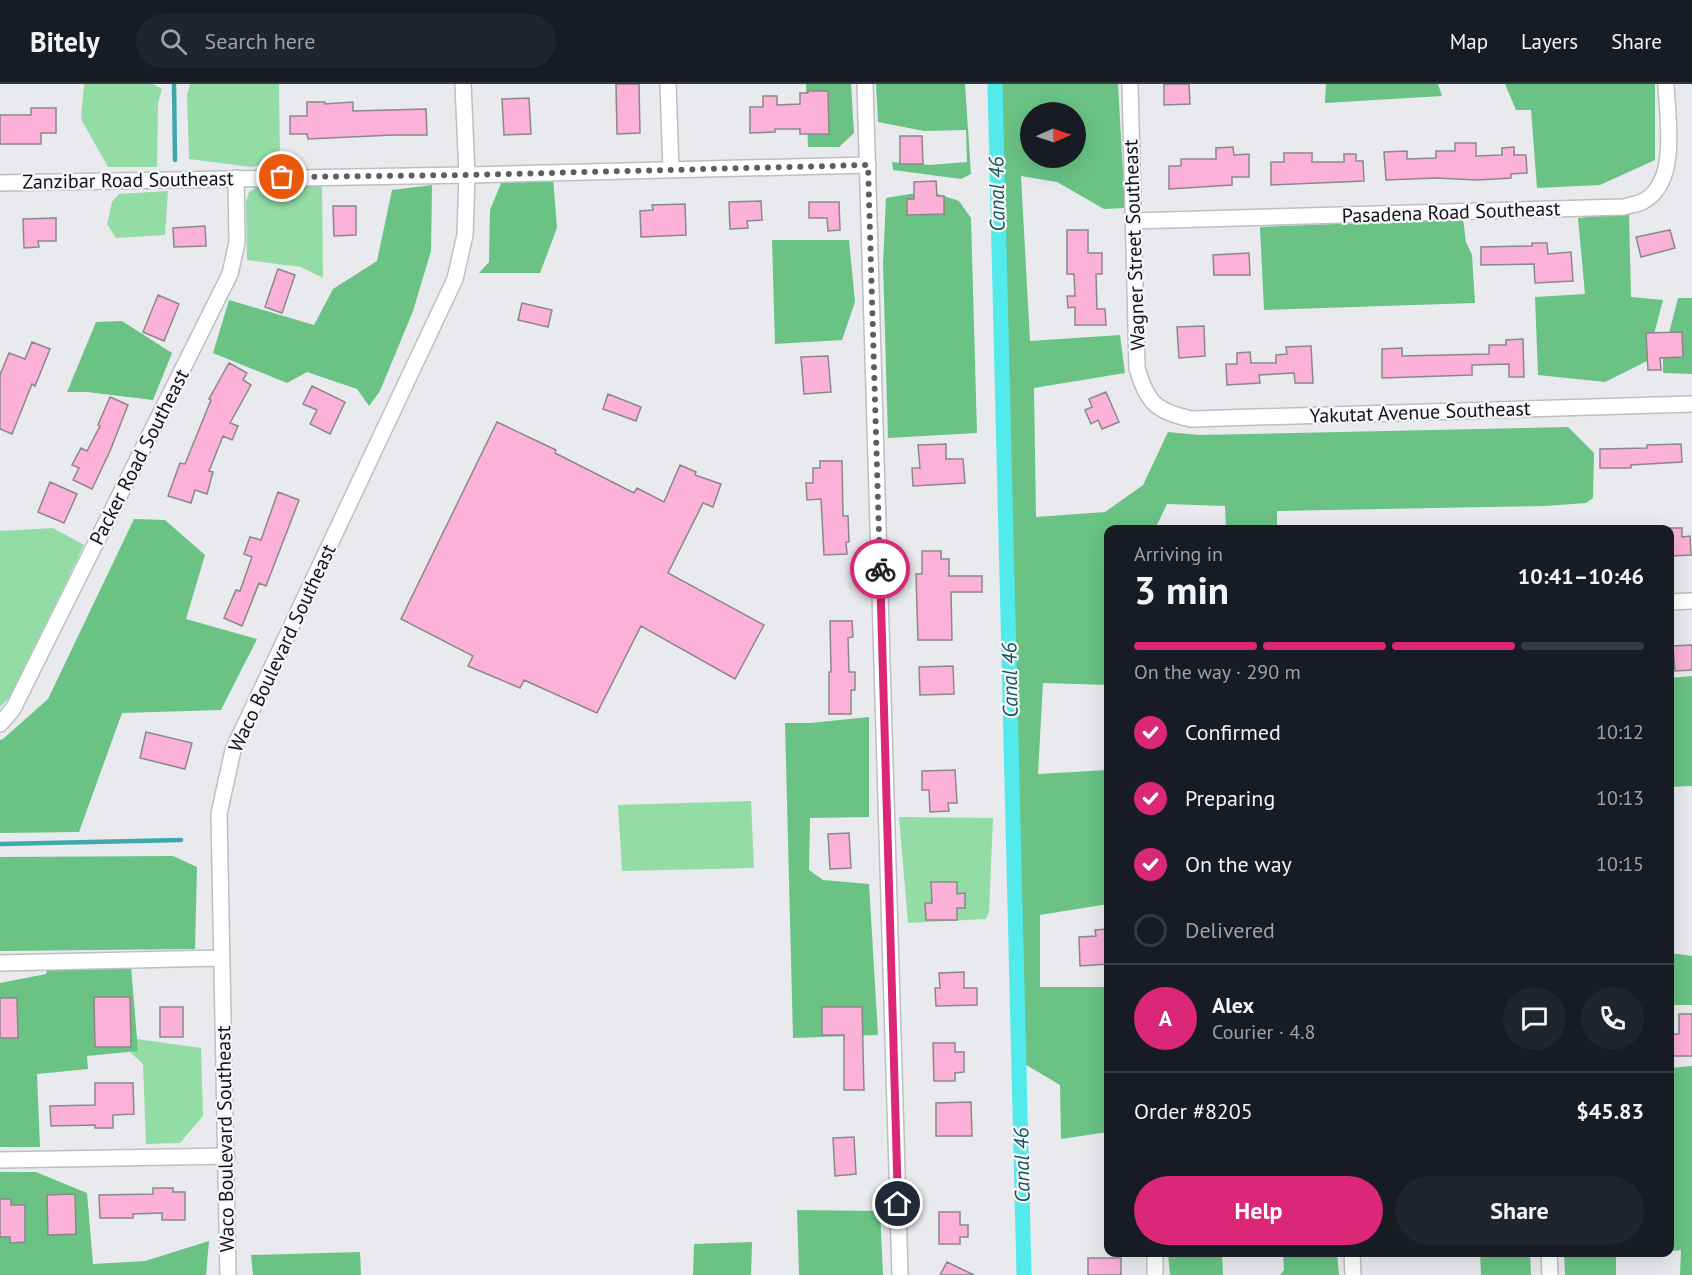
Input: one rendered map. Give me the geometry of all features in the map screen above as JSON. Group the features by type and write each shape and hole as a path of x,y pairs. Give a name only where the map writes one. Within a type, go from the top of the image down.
{"street":[{"name":"Waco Boulevard Southeast","path":"228,1275 227,1155 220,958 219,814 233,750 455,279 465,235 467,175 463,84"},
{"path":"668,84 671,169"},
{"path":"865,84 900,1275"},
{"name":"Wagner Street Southeast","path":"1130,84 1137,368 1143,389 1153,403"},
{"name":"Pasadena Road Southeast","path":"1133,221 1624,207 1642,202 1654,193 1664,178 1669,157 1666,84"},
{"name":"Zanzibar Road Southeast","path":"0,183 868,165"},
{"name":"Packer Road Southeast","path":"0,723 13,709 230,274 237,242 236,177"},
{"name":"Yakutat Avenue Southeast","path":"1153,403 1169,414 1191,419 1692,404"},
{"path":"1674,602 1692,601"},
{"path":"0,963 220,958"},
{"path":"0,1160 227,1155"},
{"path":"1155,1257 1155,1275"},
{"path":"1352,1257 1353,1275"},
{"path":"1549,1257 1550,1275"}],"green space":[{"path":"84,84 153,84 162,89 158,103 157,167 108,167 81,119"},
{"path":"190,84 279,84 280,162 251,167 189,159 187,95"},
{"path":"806,84 851,84 854,133 839,147 808,147"},
{"path":"876,84 965,84 971,174 961,179 893,170 892,162 930,165 967,162 966,130 924,131 878,122"},
{"path":"999,84 1118,84 1125,208 1104,209 1057,182 1021,176 1030,341 1120,335 1125,373 1034,388 1036,517 1105,512 1143,485 1168,432 1199,435 1568,427 1594,453 1593,498 1586,503 1545,506 1277,511 1277,525 1226,525 1225,506 1167,504 1157,525 1104,525 1104,685 1043,683 1038,774 1104,770 1104,905 1040,915 1040,987 1104,987 1104,1133 1061,1139 1060,1085 1023,1063"},
{"path":"1326,84 1438,84 1442,96 1325,103"},
{"path":"1505,84 1655,84 1655,160 1600,185 1537,188 1531,110 1516,110"},
{"path":"553,178 557,228 540,273 479,273 489,262 490,210 502,181"},
{"path":"263,183 309,183 322,187 323,278 301,267 247,260 246,202 249,192"},
{"path":"432,185 431,251 413,311 380,391 369,406 357,389 307,372 287,383 213,353 229,300 314,325 333,289 377,261 392,190"},
{"path":"168,191 165,235 116,238 107,224 112,202 119,194"},
{"path":"929,191 959,201 971,218 977,433 888,438 883,264 886,198"},
{"path":"1629,213 1631,297 1663,300 1647,361 1605,382 1538,375 1535,297 1585,294 1578,218"},
{"path":"1463,219 1466,242 1472,255 1475,303 1264,310 1260,227"},
{"path":"772,240 849,240 855,302 842,340 775,344"},
{"path":"1678,298 1692,298 1692,374 1663,373 1663,357"},
{"path":"122,321 172,353 153,400 87,392 67,392 96,322"},
{"path":"134,519 165,520 205,555 186,619 257,639 221,710 122,713 79,832 0,833 0,740 48,699"},
{"path":"53,528 84,545 12,695 0,707 0,531"},
{"path":"1692,676 1692,786 1674,787 1674,678"},
{"path":"869,717 869,817 810,818 809,870 823,880 869,884 878,1035 793,1038 785,723"},
{"path":"751,801 754,868 622,871 618,805"},
{"path":"899,817 993,818 989,912 986,919 908,923"},
{"path":"173,856 197,867 195,949 0,951 0,857"},
{"path":"1674,954 1692,956 1692,1005 1674,1005"},
{"path":"48,966 131,966 138,1051 87,1056 88,1069 37,1074 40,1147 0,1147 0,983 46,974"},
{"path":"137,1039 201,1048 203,1116 180,1143 146,1144 143,1064 130,1052 138,1050"},
{"path":"1692,1066 1692,1275 1680,1275 1681,1250 1674,1251 1674,1068"},
{"path":"0,1172 36,1172 87,1193 93,1264 145,1261 209,1241 206,1275 0,1275"},
{"path":"797,1210 880,1211 883,1275 799,1275"},
{"path":"752,1242 751,1275 693,1275 694,1244"},
{"path":"360,1252 361,1275 253,1275 251,1255"},
{"path":"1168,1257 1222,1257 1223,1275 1170,1275"},
{"path":"1283,1257 1337,1257 1339,1275 1280,1275 1284,1270"},
{"path":"1480,1257 1530,1257 1531,1275 1481,1275"},
{"path":"1564,1257 1616,1257 1616,1275 1565,1275"}],"building":[{"path":"616,84 639,84 640,133 617,134"},
{"path":"1164,84 1189,84 1190,104 1164,105"},
{"path":"808,91 828,91 829,134 800,134 800,129 775,129 775,132 750,133 750,107 763,107 763,96 777,96 777,105 800,104 800,93 808,93"},
{"path":"529,98 531,134 504,135 502,99"},
{"path":"307,102 325,102 325,104 353,102 353,111 426,109 427,135 308,139 307,134 290,134 290,116 307,116"},
{"path":"31,108 56,108 56,133 41,133 41,144 0,144 0,115 31,115"},
{"path":"900,136 922,136 923,164 900,164"},
{"path":"1455,143 1476,143 1476,156 1502,155 1502,148 1514,147 1514,155 1526,155 1527,173 1511,174 1511,178 1477,180 1436,178 1386,180 1384,152 1407,151 1407,159 1436,158 1436,151 1455,151"},
{"path":"1233,147 1234,155 1249,154 1249,177 1232,177 1232,185 1169,189 1169,166 1181,166 1181,159 1216,159 1216,148"},
{"path":"1284,153 1312,153 1312,162 1344,162 1344,154 1356,154 1356,161 1363,161 1364,181 1271,185 1271,162 1284,162"},
{"path":"936,181 937,196 944,196 944,214 907,215 907,199 914,199 914,182"},
{"path":"761,201 762,220 747,221 748,228 730,229 729,202"},
{"path":"809,202 839,202 840,230 828,231 827,218 809,218"},
{"path":"685,204 686,235 641,237 640,211 653,210 652,205"},
{"path":"333,206 356,206 356,235 334,236"},
{"path":"56,218 56,241 38,241 39,247 24,248 23,219"},
{"path":"205,226 206,246 174,247 173,228"},
{"path":"1067,230 1088,230 1088,253 1102,253 1102,274 1096,274 1097,309 1105,309 1106,325 1075,325 1075,307 1068,308 1067,296 1075,296 1074,274 1067,274"},
{"path":"1670,230 1675,248 1641,257 1636,237"},
{"path":"1532,243 1547,243 1548,254 1571,252 1573,281 1535,283 1534,264 1481,265 1481,247 1532,246"},
{"path":"1249,253 1250,275 1214,275 1213,255"},
{"path":"278,269 295,275 282,313 265,307"},
{"path":"158,295 179,304 164,341 143,332"},
{"path":"522,303 552,310 548,327 518,320"},
{"path":"1204,326 1205,356 1179,358 1177,327"},
{"path":"1682,332 1683,357 1660,358 1661,370 1648,370 1646,333"},
{"path":"1523,339 1524,377 1509,377 1509,364 1472,365 1472,375 1382,378 1382,349 1402,348 1402,356 1489,354 1489,345 1506,345 1506,340"},
{"path":"32,342 50,349 35,386 32,384 12,434 0,429 0,375 9,353 25,359"},
{"path":"1311,346 1313,383 1295,383 1294,373 1259,375 1260,383 1227,385 1226,364 1237,364 1237,353 1250,352 1251,363 1276,363 1276,355 1287,354 1286,347"},
{"path":"828,356 831,392 804,394 801,357"},
{"path":"229,363 247,373 243,380 251,385 230,423 238,426 232,440 223,436 209,471 213,472 207,494 195,490 191,503 168,496 180,463 185,464 211,400 209,399"},
{"path":"312,386 345,402 330,434 310,424 317,410 303,404"},
{"path":"1106,392 1119,422 1102,429 1098,420 1091,424 1085,410 1092,407 1089,399"},
{"path":"608,394 641,407 636,421 603,409"},
{"path":"110,397 128,405 92,489 73,480 79,468 72,465 81,448 87,451 100,426 98,425"},
{"path":"497,422 556,450 555,453 634,493 637,488 664,502 680,465 696,472 695,475 721,484 713,507 703,503 668,573 764,625 735,679 641,626 597,713 524,680 520,688 468,666 473,656 401,619"},
{"path":"946,444 946,459 963,459 965,483 913,486 912,468 920,468 918,445"},
{"path":"1681,444 1682,462 1631,465 1631,468 1600,468 1600,449 1647,448 1647,445"},
{"path":"820,461 842,461 843,516 848,516 847,554 824,555 821,499 807,500 806,483 813,483 813,468 820,468"},
{"path":"50,482 77,494 64,523 38,512"},
{"path":"278,492 299,500 266,586 259,583 242,626 224,618 236,590 240,591 252,557 244,554 250,537 261,540"},
{"path":"1674,528 1682,528 1682,537 1690,536 1691,555 1674,556"},
{"path":"922,551 941,551 941,559 949,559 949,576 982,576 982,592 951,592 952,640 918,640 916,574 922,574"},
{"path":"830,621 852,621 853,637 848,638 849,672 855,672 855,690 851,690 851,714 829,714"},
{"path":"1692,645 1692,670 1675,671 1674,646"},
{"path":"953,666 954,694 920,695 919,667"},
{"path":"146,732 192,743 185,769 140,758"},
{"path":"955,770 957,803 948,803 949,811 930,812 929,790 922,790 922,771"},
{"path":"849,833 851,868 830,869 828,834"},
{"path":"931,882 957,882 957,894 965,893 965,908 957,908 957,920 926,920 925,903 932,903"},
{"path":"1104,929 1104,964 1080,966 1079,937 1096,936 1095,930"},
{"path":"964,972 964,988 977,988 977,1005 936,1006 935,988 940,988 939,973"},
{"path":"94,997 130,997 131,1047 95,1047"},
{"path":"0,998 17,998 18,1038 0,1038"},
{"path":"160,1007 183,1007 183,1037 160,1037"},
{"path":"822,1007 862,1007 864,1090 844,1090 844,1035 822,1035"},
{"path":"1679,1014 1692,1014 1692,1056 1674,1056 1674,1034 1679,1034"},
{"path":"933,1043 955,1043 955,1052 964,1052 964,1072 955,1073 955,1081 934,1081"},
{"path":"95,1083 133,1083 134,1114 113,1115 113,1128 95,1128 95,1125 51,1126 50,1106 95,1105"},
{"path":"971,1102 972,1136 936,1136 936,1103"},
{"path":"854,1137 856,1174 835,1176 833,1138"},
{"path":"153,1188 173,1188 173,1192 185,1192 185,1220 162,1220 162,1213 133,1214 133,1218 100,1218 99,1195 153,1194"},
{"path":"75,1194 76,1234 48,1235 47,1195"},
{"path":"0,1199 11,1199 11,1205 25,1205 25,1242 10,1243 10,1237 0,1237"},
{"path":"939,1212 960,1212 960,1225 968,1225 968,1237 960,1237 960,1244 939,1244"},
{"path":"1088,1258 1121,1258 1121,1275 1088,1275"},
{"path":"947,1262 974,1275 940,1275"}],"waterway":[{"path":"174,84 175,160"},
{"name":"Canal 46","path":"995,84 1024,1275"},
{"path":"0,844 181,840"}],"way so far":[{"path":"282,177 868,165 880,569"}],"route":[{"path":"880,569 898,1204"}]}
